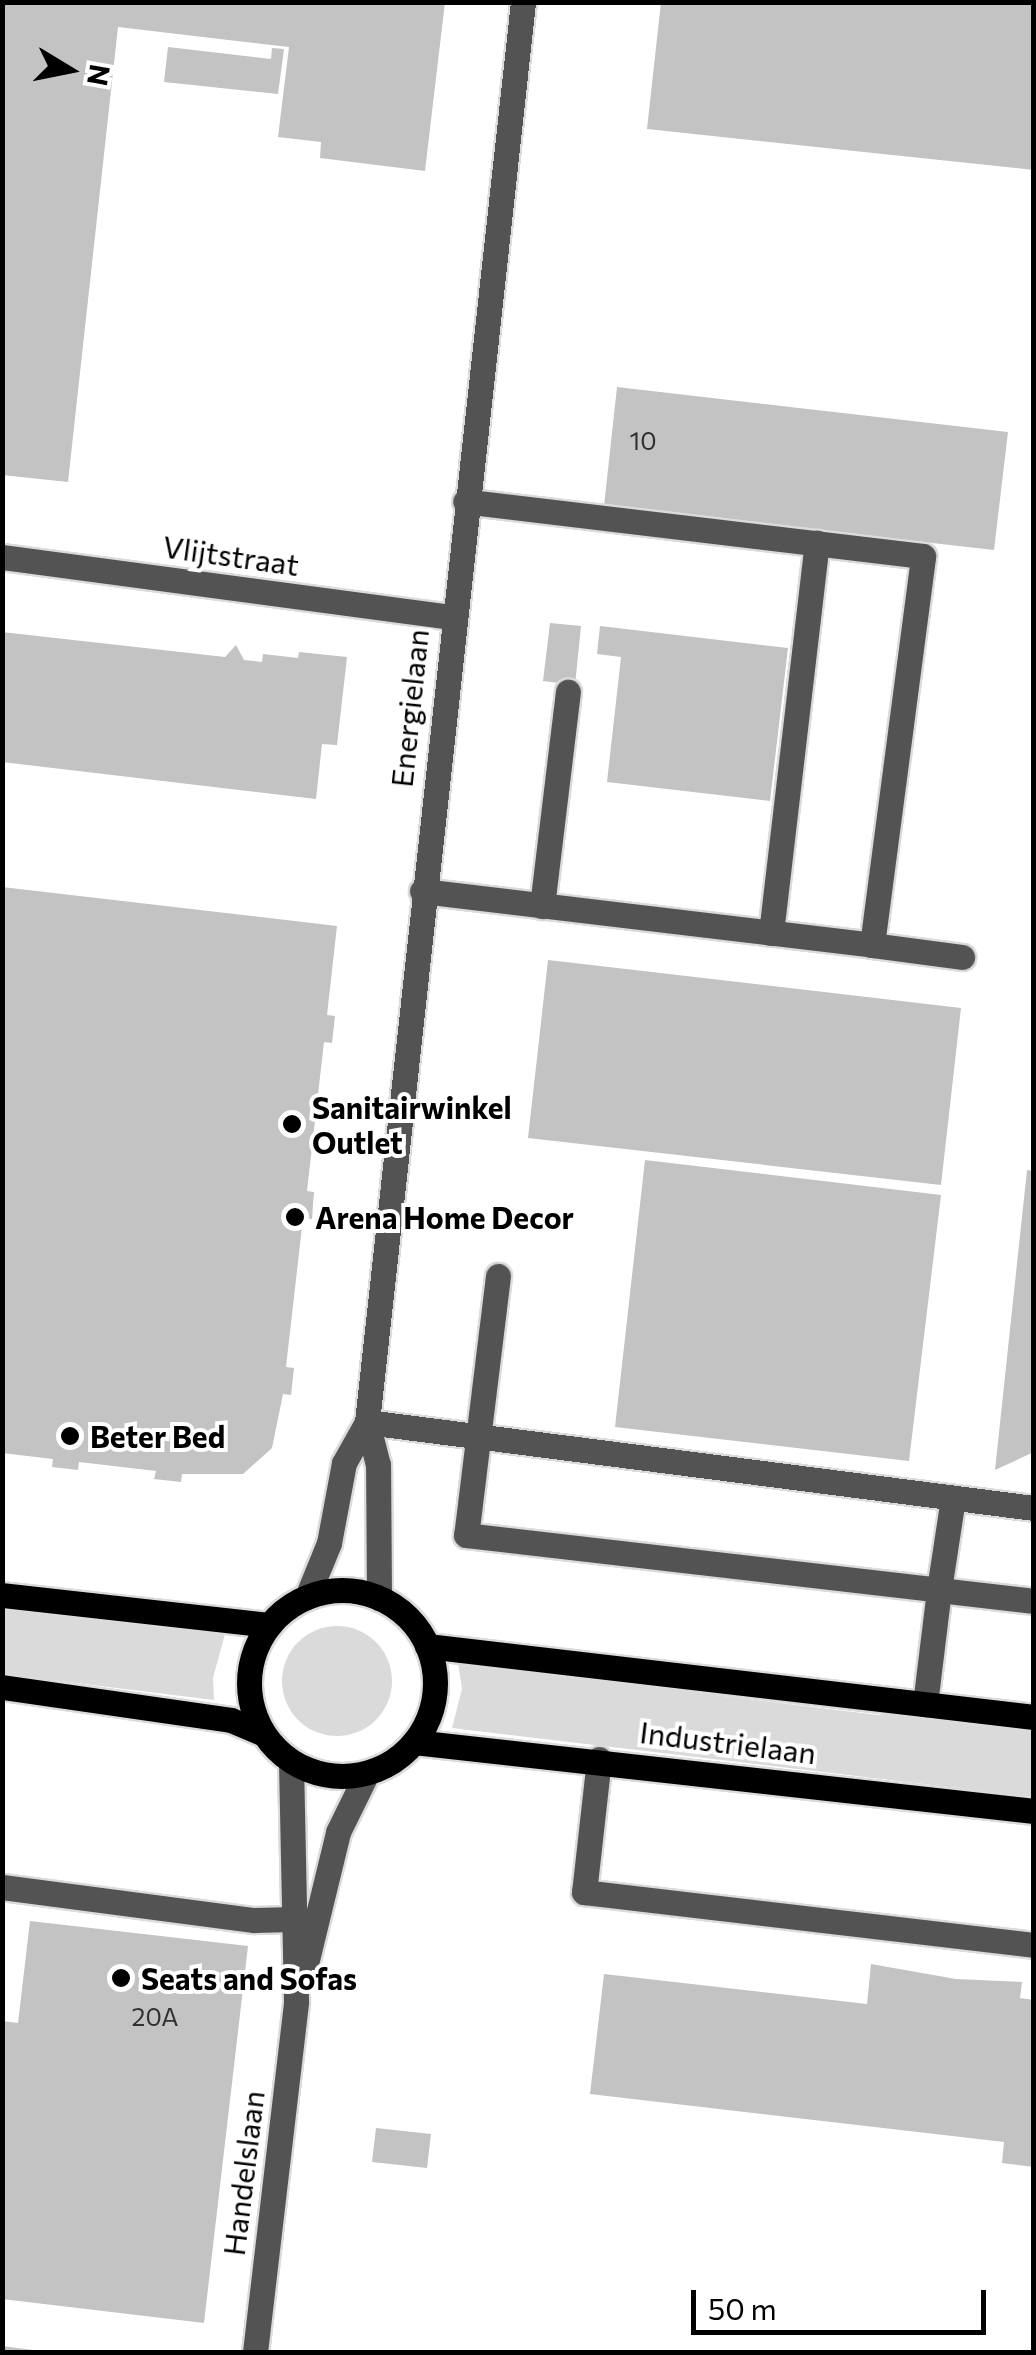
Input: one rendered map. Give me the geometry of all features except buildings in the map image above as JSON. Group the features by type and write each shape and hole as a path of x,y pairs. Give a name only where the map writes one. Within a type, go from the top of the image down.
{"main road":[{"path":"2,1687 232,1720 262,1733 291,1762 325,1776 367,1773 414,1742 431,1710 436,1682 428,1646 405,1614 379,1598 351,1590 306,1596 269,1625 252,1658 249,1686 262,1733"},
{"path":"2,1595 269,1625"},
{"name":"Industrielaan","path":"428,1646 1034,1717"},
{"name":"Industrielaan","path":"414,1742 599,1759 1034,1811"}],"street":[{"name":"Energielaan","path":"379,1598 378,1465 368,1422 451,617 524,2"},
{"path":"465,500 923,556 872,945"},
{"path":"771,933 817,544"},
{"name":"Vlijtstraat","path":"2,557 451,617"},
{"path":"542,906 568,692"},
{"path":"422,891 962,956"},
{"path":"498,1276 466,1535 1034,1601"},
{"name":"Energielaan","path":"306,1596 329,1543 344,1463 368,1422"},
{"path":"368,1422 1034,1508"},
{"path":"924,1704 953,1498"},
{"path":"599,1759 584,1892 1034,1945"},
{"name":"Handelslaan","path":"291,1762 296,2001"},
{"name":"Handelslaan","path":"256,2352 296,2001 338,1832 367,1773"},
{"path":"2,1887 254,1920 294,1919"}],"shaded area":[{"path":"3,1608 225,1634 213,1678 214,1700 3,1674"},
{"path":"337,1626 358,1630 376,1642 388,1660 392,1681 388,1702 376,1720 358,1732 337,1736 316,1732 298,1720 286,1702 282,1681 286,1660 298,1642 316,1630"},
{"path":"458,1663 878,1715 912,1712 1033,1726 1033,1797 452,1728 462,1689"}],"place":[{"name":"Sanitairwinkel Outlet","path":"292,1124"},
{"name":"Arena Home Decor","path":"295,1217"},
{"name":"Beter Bed","path":"70,1436"},
{"name":"Seats and Sofas","path":"121,1978"}]}
